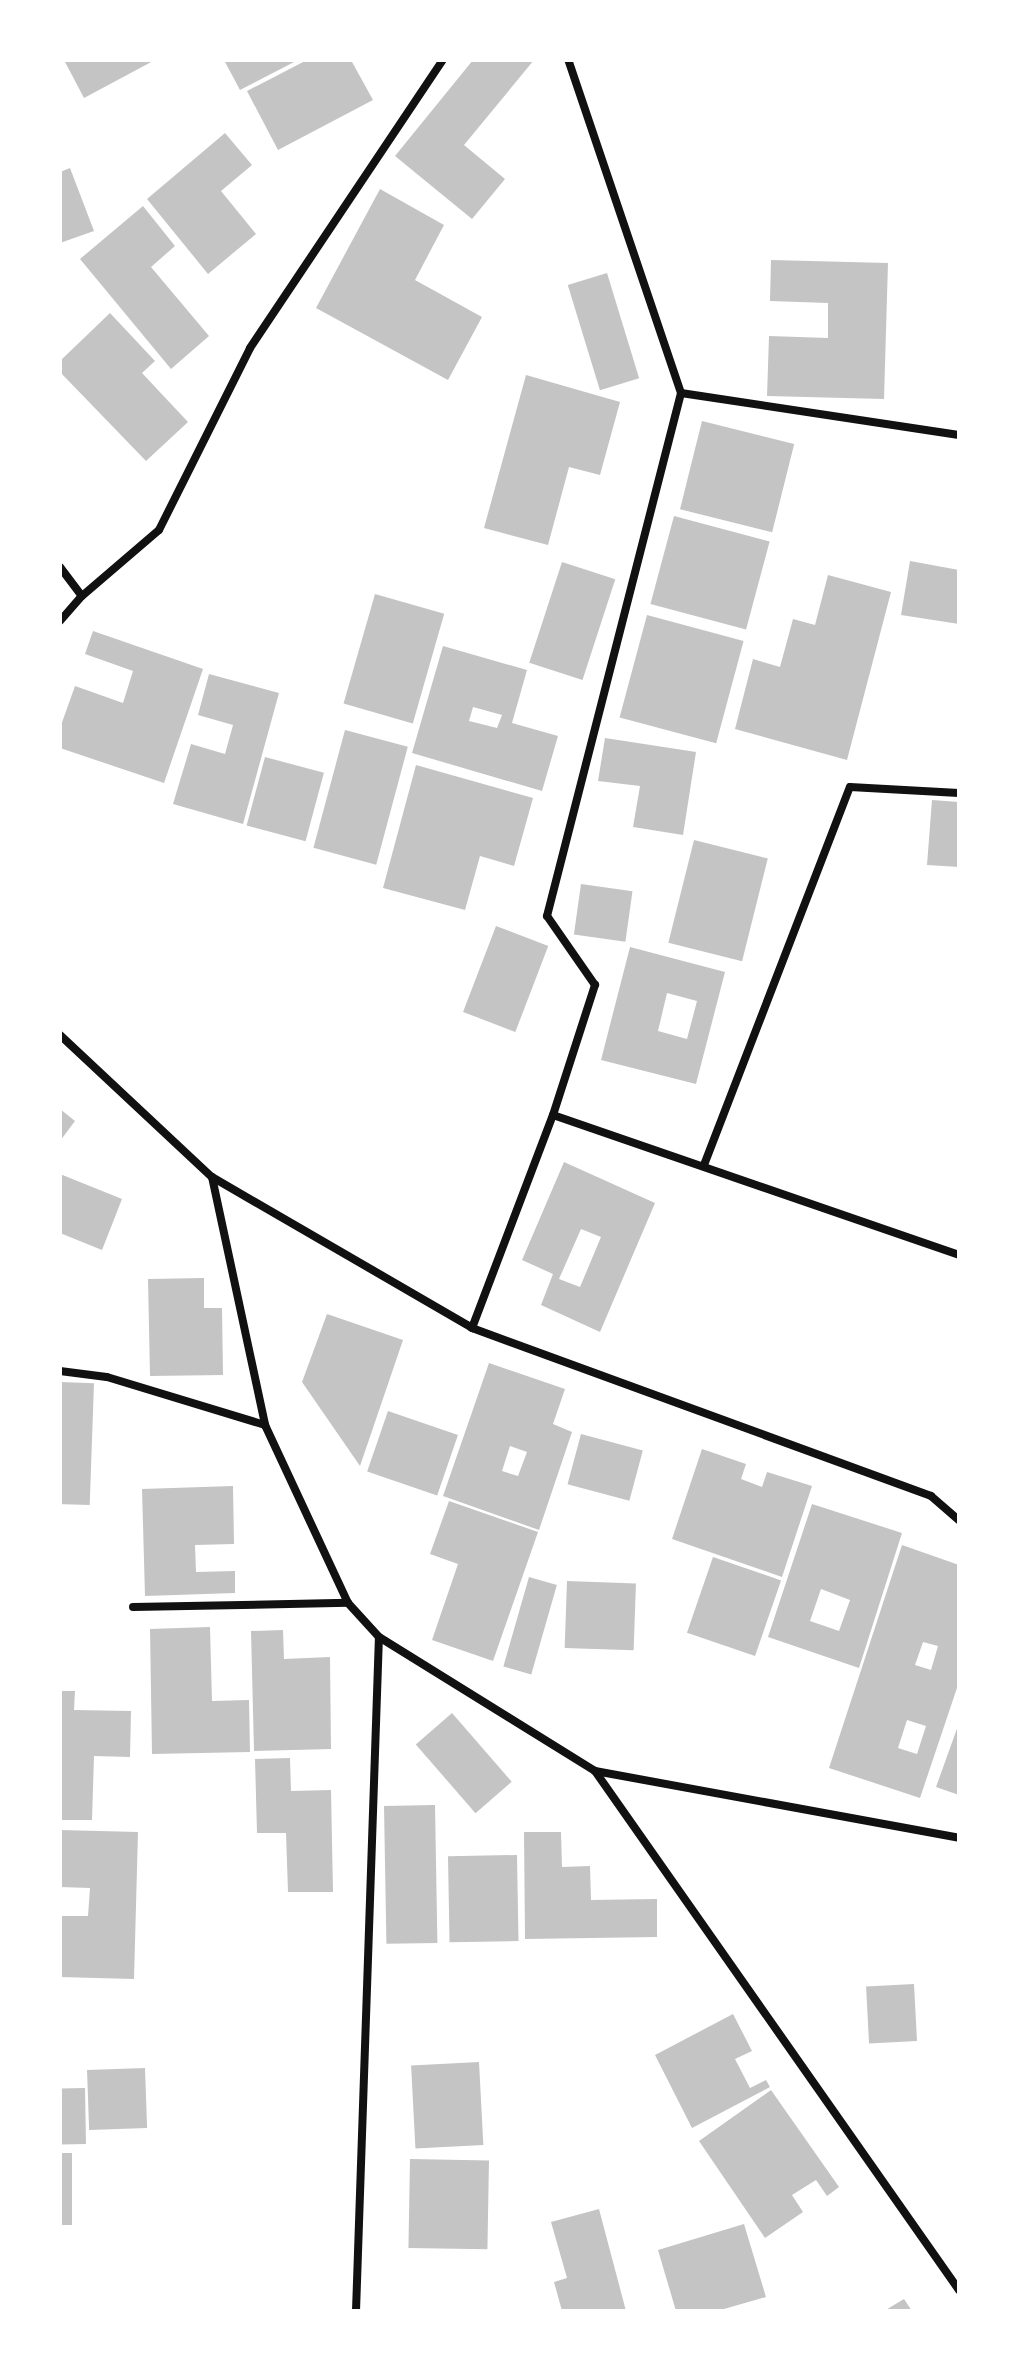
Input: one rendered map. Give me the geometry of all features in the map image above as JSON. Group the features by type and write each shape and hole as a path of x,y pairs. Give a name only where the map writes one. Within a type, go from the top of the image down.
{"street":[{"path":"60,621 82,596 159,530 250,348 443,60"},
{"path":"472,1328 553,1115 595,985 547,916 681,393 568,60"},
{"path":"681,393 959,435"},
{"path":"60,567 82,596"},
{"path":"704,1165 850,787 959,793"},
{"path":"60,1035 212,1177 472,1328 931,1496 959,1520"},
{"path":"553,1115 959,1255"},
{"path":"212,1177 265,1425 348,1603 379,1637 595,1771 959,1838"},
{"path":"60,1371 107,1377 265,1425"},
{"path":"133,1607 348,1603"},
{"path":"356,2311 379,1637"},
{"path":"595,1771 957,2284"}],"building":[{"path":"64,60 155,60 84,98"},
{"path":"224,60 298,60 240,90"},
{"path":"307,60 351,60 373,100 278,150 247,91"},
{"path":"473,60 534,60 464,145 505,179 472,219 395,156"},
{"path":"225,133 252,165 221,191 256,234 208,274 147,199"},
{"path":"70,168 94,231 60,243 60,172"},
{"path":"380,189 444,225 415,280 482,317 448,380 316,308"},
{"path":"143,206 175,246 151,267 209,336 171,369 80,259"},
{"path":"771,260 888,263 884,399 767,396 769,336 828,338 828,303 770,301"},
{"path":"607,273 639,378 600,390 568,285"},
{"path":"110,313 155,361 142,373 188,422 146,461 60,372 60,361"},
{"path":"526,375 620,402 600,475 569,467 548,545 484,528"},
{"path":"702,421 794,444 772,532 680,509"},
{"path":"674,516 770,542 746,630 650,604"},
{"path":"910,561 959,570 959,624 901,615"},
{"path":"562,562 615,579 583,680 529,663"},
{"path":"828,575 891,592 847,760 735,729 753,659 780,667 793,619 815,625"},
{"path":"375,594 444,614 413,723 344,704"},
{"path":"647,615 744,641 716,743 620,717"},
{"path":"93,631 203,669 164,783 60,748 60,728 75,686 123,703 133,671 85,654"},
{"path":"443,646 527,670 512,723 558,736 542,791 412,753","holes":["473,707 502,715 497,728 469,721"]},
{"path":"209,674 279,693 243,824 173,804 191,744 225,754 233,725 198,715"},
{"path":"345,730 408,747 376,865 313,848"},
{"path":"605,738 696,752 683,835 633,827 640,786 598,781"},
{"path":"265,757 324,773 306,841 247,826"},
{"path":"416,765 533,798 514,866 480,856 465,910 383,888"},
{"path":"932,800 959,802 959,867 927,865"},
{"path":"694,840 768,858 742,961 668,943"},
{"path":"581,884 632,891 625,942 574,935"},
{"path":"496,926 548,946 515,1032 463,1012"},
{"path":"630,947 725,972 696,1084 601,1060","holes":["667,993 697,1001 687,1039 658,1031"]},
{"path":"60,1109 75,1121 60,1141"},
{"path":"564,1162 655,1203 600,1332 541,1305 553,1274 522,1260","holes":["581,1229 601,1237 580,1287 559,1279"]},
{"path":"60,1174 122,1199 102,1250 60,1233"},
{"path":"204,1278 204,1308 222,1308 223,1375 150,1376 148,1279"},
{"path":"327,1314 403,1340 360,1466 302,1382"},
{"path":"489,1363 565,1389 553,1424 572,1432 539,1530 443,1496","holes":["510,1446 527,1452 518,1476 502,1471"]},
{"path":"60,1382 94,1383 90,1505 60,1504"},
{"path":"388,1411 458,1435 437,1496 367,1472"},
{"path":"581,1434 643,1451 629,1501 568,1484"},
{"path":"702,1449 746,1464 741,1479 762,1487 767,1472 812,1486 782,1577 672,1539"},
{"path":"233,1486 234,1544 195,1545 196,1572 235,1571 235,1593 145,1596 142,1489"},
{"path":"449,1501 538,1532 493,1661 432,1640 458,1564 430,1554"},
{"path":"812,1504 902,1533 859,1668 768,1637","holes":["821,1589 850,1600 839,1631 810,1621"]},
{"path":"902,1545 959,1565 959,1682 920,1798 829,1768","holes":["923,1642 938,1646 931,1670 915,1665","907,1720 926,1726 917,1754 898,1748"]},
{"path":"713,1557 781,1580 755,1656 687,1633"},
{"path":"529,1577 557,1585 531,1674 503,1666"},
{"path":"567,1581 636,1583 634,1650 565,1648"},
{"path":"210,1627 212,1701 249,1700 250,1752 152,1754 150,1629"},
{"path":"283,1630 284,1659 330,1657 331,1749 254,1751 251,1631"},
{"path":"60,1691 75,1691 74,1710 131,1711 130,1757 94,1756 92,1820 60,1820"},
{"path":"452,1713 512,1782 475,1813 416,1744"},
{"path":"959,1723 959,1795 936,1787"},
{"path":"290,1758 291,1791 331,1790 333,1892 288,1892 286,1833 257,1833 255,1759"},
{"path":"435,1805 437,1943 386,1944 384,1806"},
{"path":"60,1830 138,1832 134,1979 60,1977 60,1916 88,1916 90,1888 60,1887"},
{"path":"524,1832 561,1832 562,1867 590,1866 591,1900 657,1899 657,1937 525,1939"},
{"path":"517,1855 519,1941 450,1942 448,1856"},
{"path":"914,1984 917,2041 869,2043 866,1987"},
{"path":"733,2014 752,2051 735,2059 750,2088 766,2080 770,2087 692,2128 655,2055"},
{"path":"479,2062 483,2145 415,2148 411,2066"},
{"path":"145,2068 147,2128 89,2130 87,2070"},
{"path":"60,2088 85,2088 86,2144 61,2144"},
{"path":"771,2090 839,2187 827,2196 816,2180 792,2195 803,2212 765,2238 699,2141"},
{"path":"60,2153 72,2153 72,2225 60,2225"},
{"path":"410,2159 489,2160 487,2249 408,2248"},
{"path":"599,2209 626,2311 562,2311 554,2282 567,2278 551,2222"},
{"path":"744,2224 766,2297 717,2311 676,2311 658,2250"},
{"path":"904,2299 912,2311 884,2311"}]}
